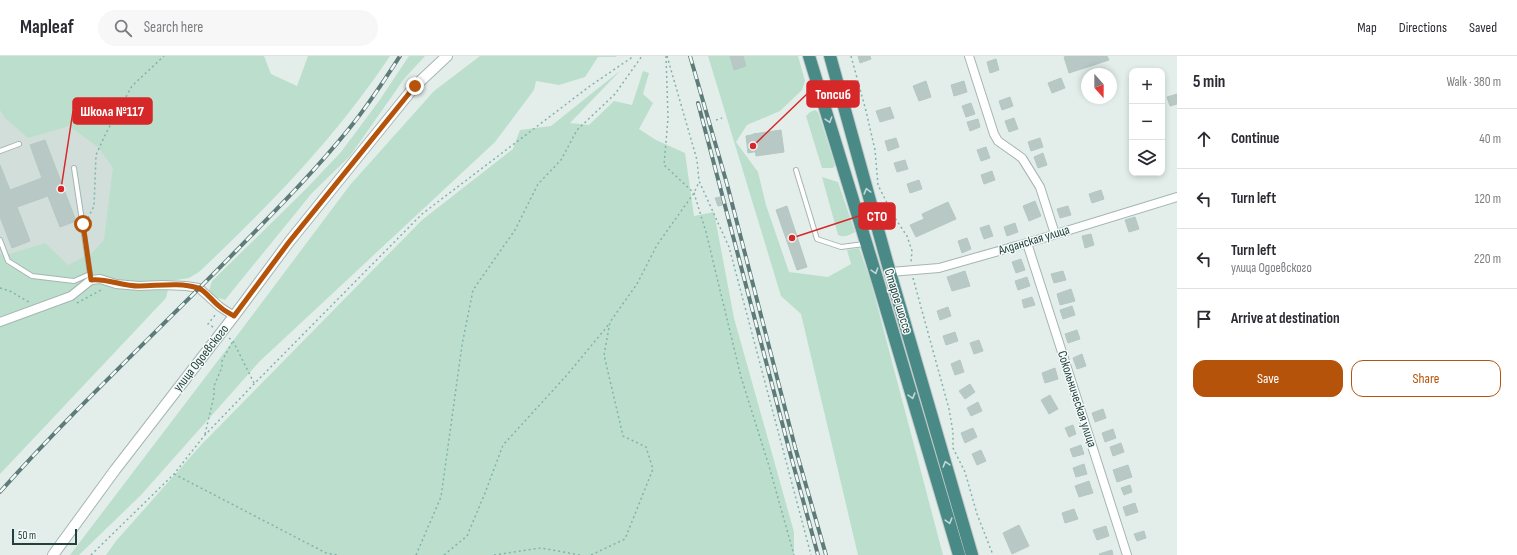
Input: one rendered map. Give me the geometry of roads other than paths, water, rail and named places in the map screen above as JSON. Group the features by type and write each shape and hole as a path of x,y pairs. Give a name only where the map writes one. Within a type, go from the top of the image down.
{"highway":[{"name":"Старое шоссе","path":"809,56 867,244 959,555"},
{"name":"Старое шоссе","path":"830,56 890,272 972,555"}],"street":[{"name":"улица Одоевского","path":"53,555 115,470 289,242 415,86 447,56"},
{"path":"969,56 994,134 998,141 1022,158 1040,187 1055,234"},
{"name":"Алданская улица","path":"890,272 939,268 1177,197"},
{"name":"Сокольническая улица","path":"1027,243 1127,555"},
{"path":"0,322 71,296 90,277 116,284 139,286 186,286 199,288 220,307 234,316"}],"lane":[{"path":"0,151 19,144"},
{"path":"0,240 8,261 32,276 74,281 90,277 74,168"},
{"path":"796,170 817,239 841,247 867,244"}],"railway":[{"path":"0,492 87,400 237,250 308,176 355,121 400,56"},
{"path":"690,56 727,184 795,447 826,555"},
{"path":"698,103 818,555"}],"place":[{"name":"Топсиб","path":"753,146"},
{"name":"Школа №117","path":"61,189"},
{"name":"СТО","path":"792,238"}]}
